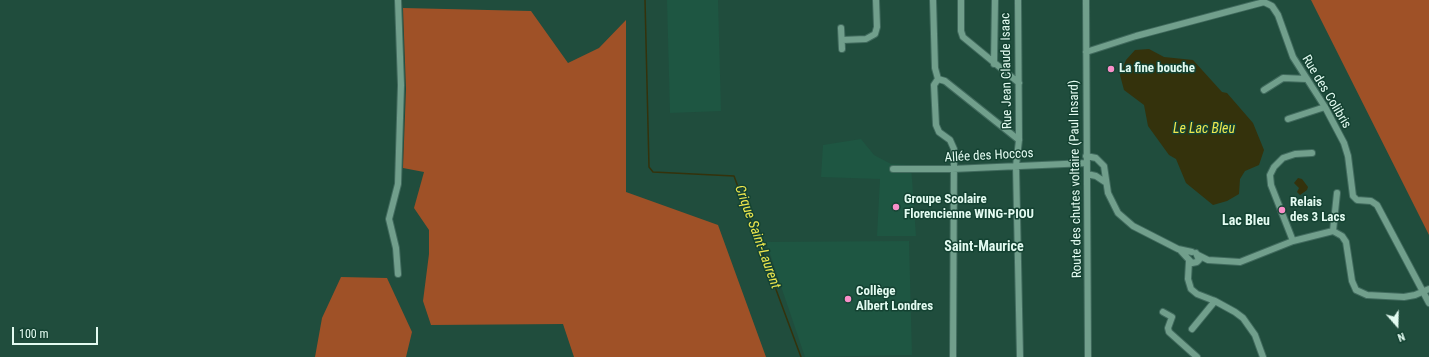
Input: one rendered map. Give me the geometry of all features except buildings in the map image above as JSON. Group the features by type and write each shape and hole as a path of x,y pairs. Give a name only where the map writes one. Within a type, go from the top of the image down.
{"street":[{"path":"398,0 401,85 398,184 389,219 396,248 398,274"},
{"path":"842,40 866,39 874,34 876,27 876,0"},
{"path":"933,0 935,68 938,79 934,85 936,125 939,132 950,140 953,145 953,357"},
{"path":"961,0 962,35 994,64 1019,83"},
{"path":"994,64 995,0"},
{"name":"Rue Jean Claude Isaac","path":"1017,0 1019,140 1016,166 1020,357"},
{"name":"Route des chutes voltaire (Paul Insard)","path":"1086,0 1088,357"},
{"name":"Rue des Colibris","path":"1086,52 1136,36 1264,2 1275,10 1293,57 1325,107 1346,150 1353,196 1357,200 1371,201 1379,208 1422,292"},
{"path":"841,28 842,49"},
{"path":"1264,90 1284,78 1307,79"},
{"path":"938,79 945,80 1019,140"},
{"path":"1288,119 1325,107"},
{"path":"1293,241 1271,185 1270,175 1274,167 1283,158 1295,154 1312,153"},
{"path":"1087,160 1096,158 1102,163 1105,170 1105,182 1112,204 1118,213 1133,226 1178,249 1208,260"},
{"name":"Allée des Hoccos","path":"893,169 952,169 1016,166 1087,160"},
{"path":"1087,174 1096,176 1105,182"},
{"path":"1333,231 1336,193"},
{"path":"1178,249 1192,261 1208,260 1240,262 1293,241 1333,231 1342,236 1346,242 1352,281 1356,290 1367,295 1404,297 1429,289"},
{"path":"1195,254 1189,271 1188,282 1191,289 1197,294 1215,300 1235,312 1250,326 1260,344 1263,357"},
{"path":"1192,261 1199,260 1195,254"},
{"path":"1422,292 1429,303"},
{"path":"1192,329 1215,300"},
{"path":"1163,312 1172,317 1168,328 1169,332 1197,357"}],"shaded area":[{"path":"667,0 718,0 721,111 670,113"},
{"path":"1311,0 1429,0 1429,235"},
{"path":"403,8 531,11 568,63 599,48 626,20 626,192 718,225 766,357 574,357 563,324 431,325 423,301 429,254 429,230 414,208 424,172 403,168 406,89"},
{"name":"Groupe Scolaire Florencienne WING-PIOU","path":"861,139 874,155 891,164 911,165 916,236 877,236 880,179 821,177 823,145"},
{"name":"Collège Albert Londres","path":"909,241 912,355 805,357 766,242"},
{"path":"341,277 387,278 412,332 406,357 315,357 322,318"}],"water":[{"name":"Le Lac Bleu","path":"1149,49 1164,57 1193,60 1222,92 1227,93 1253,123 1264,150 1259,165 1245,171 1240,179 1239,194 1227,201 1213,205 1186,183 1176,159 1169,155 1148,126 1144,105 1124,90 1120,75 1126,60 1135,50"},
{"path":"1298,178 1302,179 1308,187 1307,190 1300,195 1297,192 1299,188 1294,183"}],"waterway":[{"name":"Crique Saint-Laurent","path":"645,0 649,167 653,172 734,176 801,357"}],"place":[{"name":"La fine bouche","path":"1111,69"},
{"name":"Groupe Scolaire Florencienne WING-PIOU","path":"896,207"},
{"name":"Relais des 3 Lacs","path":"1282,210"},
{"name":"Collège Albert Londres","path":"848,299"}],"district":[{"name":"Lac Bleu","path":"1246,221"},
{"name":"Saint-Maurice","path":"984,247"}]}
